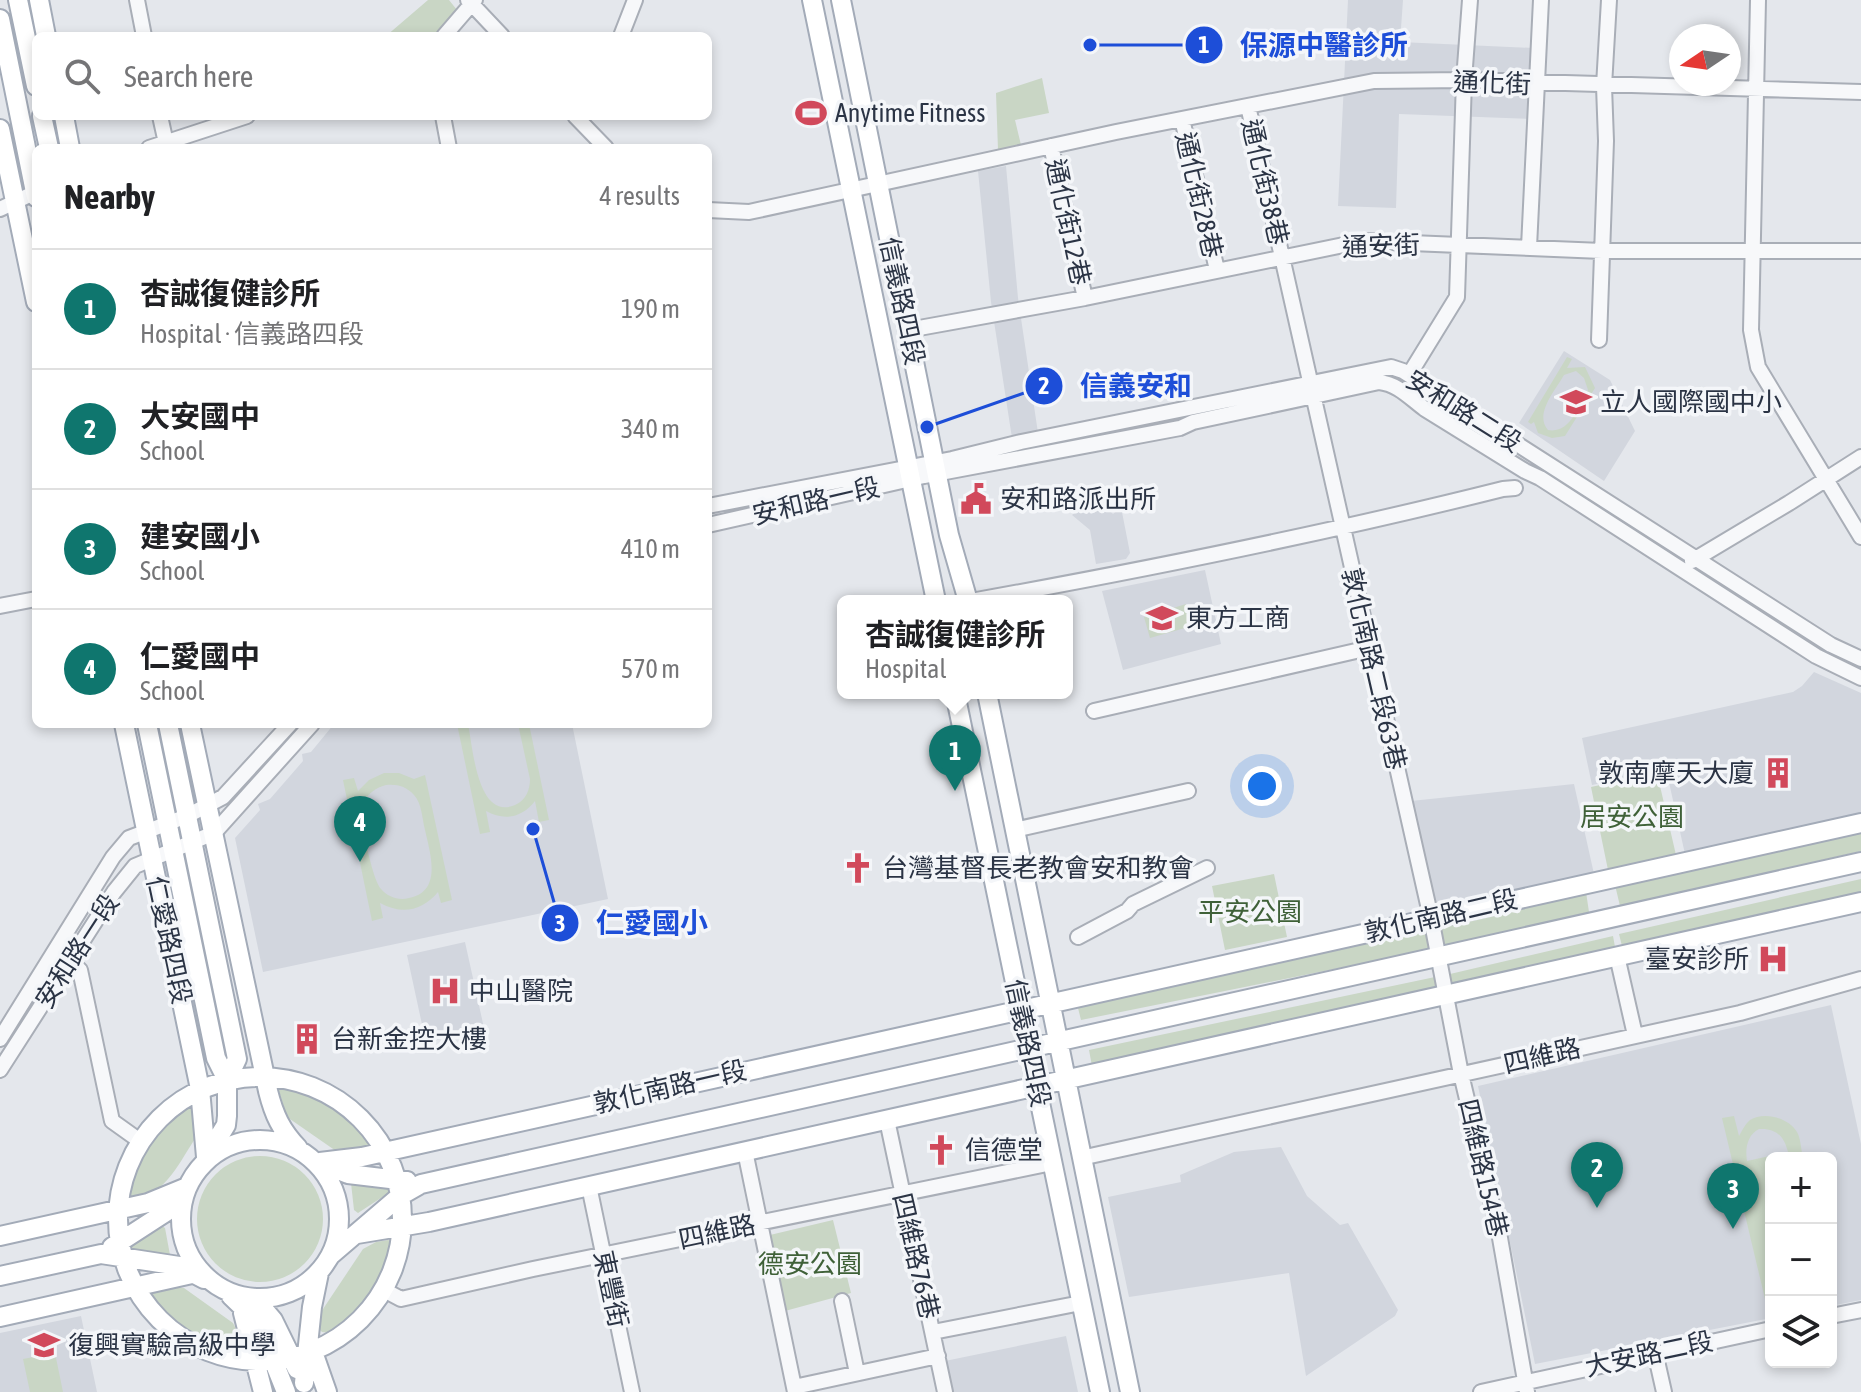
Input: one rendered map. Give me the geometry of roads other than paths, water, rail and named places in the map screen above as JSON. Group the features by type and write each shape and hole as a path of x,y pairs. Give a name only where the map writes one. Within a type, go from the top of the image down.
{"main road":[{"path":"18,0 32,67"},
{"path":"39,0 45,32"},
{"name":"信義路四段","path":"812,0 851,190 923,470 959,562 968,595"},
{"name":"信義路四段","path":"841,0 908,330 935,595"},
{"path":"0,19 32,175"},
{"path":"43,120 48,144"},
{"path":"65,120 69,144"},
{"path":"0,129 8,205 32,288"},
{"name":"信義路四段","path":"956,699 1100,1392"},
{"name":"信義路四段","path":"988,699 1130,1392"},
{"name":"仁愛路四段","path":"125,728 200,1089 205,1122 205,1160"},
{"name":"仁愛路四段","path":"148,728 217,1064 227,1080"},
{"name":"仁愛路四段","path":"169,728 237,1059 227,1080 226,1125 205,1160"},
{"path":"191,728 274,1115 282,1131 321,1169 336,1195 339,1226 331,1255"},
{"name":"敦化南路二段","path":"1021,1009 1861,823"},
{"name":"敦化南路二段","path":"1057,1042 1861,862"},
{"path":"357,1234 589,1186 1861,902"},
{"name":"敦化南路一段","path":"309,1156 344,1161 1021,1009"},
{"name":"敦化南路一段","path":"309,1156 348,1174 399,1188 1057,1042"},
{"path":"264,1076 308,1084 334,1097 363,1121 385,1151 399,1188 402,1227 396,1261 384,1290 356,1325 333,1342 288,1358 209,1353 187,1342 152,1312 135,1287 121,1250 117,1209 124,1176 140,1141 167,1111 200,1089 227,1080 264,1076"},
{"path":"121,1250 166,1212 205,1160 227,1147 253,1140 281,1142 309,1156"},
{"path":"0,1236 148,1203 187,1187"},
{"path":"187,1187 181,1207 181,1228 186,1248 196,1267 210,1282"},
{"path":"241,1299 291,1293 306,1285 331,1255 357,1234 399,1188"},
{"path":"0,1276 121,1250 179,1266 273,1320 304,1388"},
{"path":"263,1392 288,1358 312,1307 319,1273"},
{"path":"0,1317 192,1274"},
{"path":"241,1299 288,1358 327,1392"},
{"path":"286,1392 288,1358"}],"street":[{"path":"137,0 143,32"},
{"path":"623,32 635,0"},
{"path":"1409,375 1457,297 1464,80 1470,0"},
{"path":"1529,247 1541,0"},
{"path":"1599,340 1606,141 1604,86 1609,0"},
{"path":"1758,0 1751,330 1758,367 1861,537"},
{"path":"447,32 471,1 498,32"},
{"name":"通化街","path":"712,210 749,212 1051,146 1374,81 1464,80 1861,92"},
{"name":"通化街38巷","path":"1248,106 1312,388"},
{"name":"通化街28巷","path":"1182,119 1217,270"},
{"path":"161,120 166,143"},
{"path":"163,144 235,120"},
{"path":"444,120 448,144"},
{"path":"589,122 603,144"},
{"name":"通化街12巷","path":"1051,146 1085,298"},
{"path":"8,205 32,196"},
{"name":"通安街","path":"908,330 1085,298 1363,241 1602,251 1861,251"},
{"name":"安和路二段","path":"923,470 1312,388 1378,368 1396,368 1831,645 1861,659"},
{"name":"安和路二段","path":"1312,388 1379,382 1398,388 1425,409 1681,567 1816,656 1861,678"},
{"name":"敦化南路二段63巷","path":"1312,388 1438,955"},
{"path":"1681,567 1861,457"},
{"path":"1827,480 1841,479 1861,467"},
{"name":"安和路一段","path":"712,505 923,470"},
{"name":"安和路一段","path":"712,524 923,470"},
{"path":"1001,595 1205,556 1515,488"},
{"path":"0,606 32,600"},
{"path":"1094,711 1369,648"},
{"name":"安和路一段","path":"0,1039 113,857 129,838 187,816 223,797 286,728"},
{"name":"安和路一段","path":"0,1070 114,892 135,866 214,833 308,728"},
{"path":"1014,830 1188,791"},
{"path":"1078,937 1127,911 1133,904 1207,868"},
{"name":"四維路154巷","path":"1438,955 1461,1074 1500,1238 1526,1386"},
{"path":"1617,956 1635,1035"},
{"path":"71,963 80,970 112,1121 140,1141"},
{"name":"四維路","path":"1081,1158 1740,1013 1861,979"},
{"name":"四維路76巷","path":"887,1120 945,1392"},
{"path":"745,1151 795,1389 938,1356"},
{"name":"四維路","path":"384,1290 401,1299 1052,1163"},
{"name":"東豐街","path":"589,1186 632,1392"},
{"path":"842,1301 857,1373"},
{"path":"933,1332 1081,1303"},
{"path":"1837,1315 1861,1310"},
{"name":"大安路二段","path":"1481,1392 1526,1386 1655,1352 1765,1330"},
{"path":"1655,1352 1664,1392"}],"place":[{"name":"保源中醫診所","path":"1090,45"},
{"name":"Anytime Fitness","path":"811,113"},
{"name":"立人國際國中小","path":"1576,402"},
{"name":"信義安和","path":"927,427"},
{"name":"安和路派出所","path":"976,499"},
{"name":"東方工商","path":"1162,618"},
{"name":"敦南摩天大廈","path":"1778,773"},
{"name":"杏誠復健診所","path":"955,791"},
{"name":"仁愛國小","path":"533,829"},
{"name":"仁愛國中","path":"360,862"},
{"name":"台灣基督長老教會安和教會","path":"858,868"},
{"name":"臺安診所","path":"1773,959"},
{"name":"中山醫院","path":"445,991"},
{"name":"台新金控大樓","path":"307,1039"},
{"name":"信德堂","path":"941,1150"},
{"name":"大安國中","path":"1597,1208"},
{"name":"建安國小","path":"1733,1229"},
{"name":"復興實驗高級中學","path":"44,1345"}],"park label":[{"name":"居安公園","path":"1632,817"},
{"name":"平安公園","path":"1250,912"},
{"name":"德安公園","path":"810,1264"}]}
